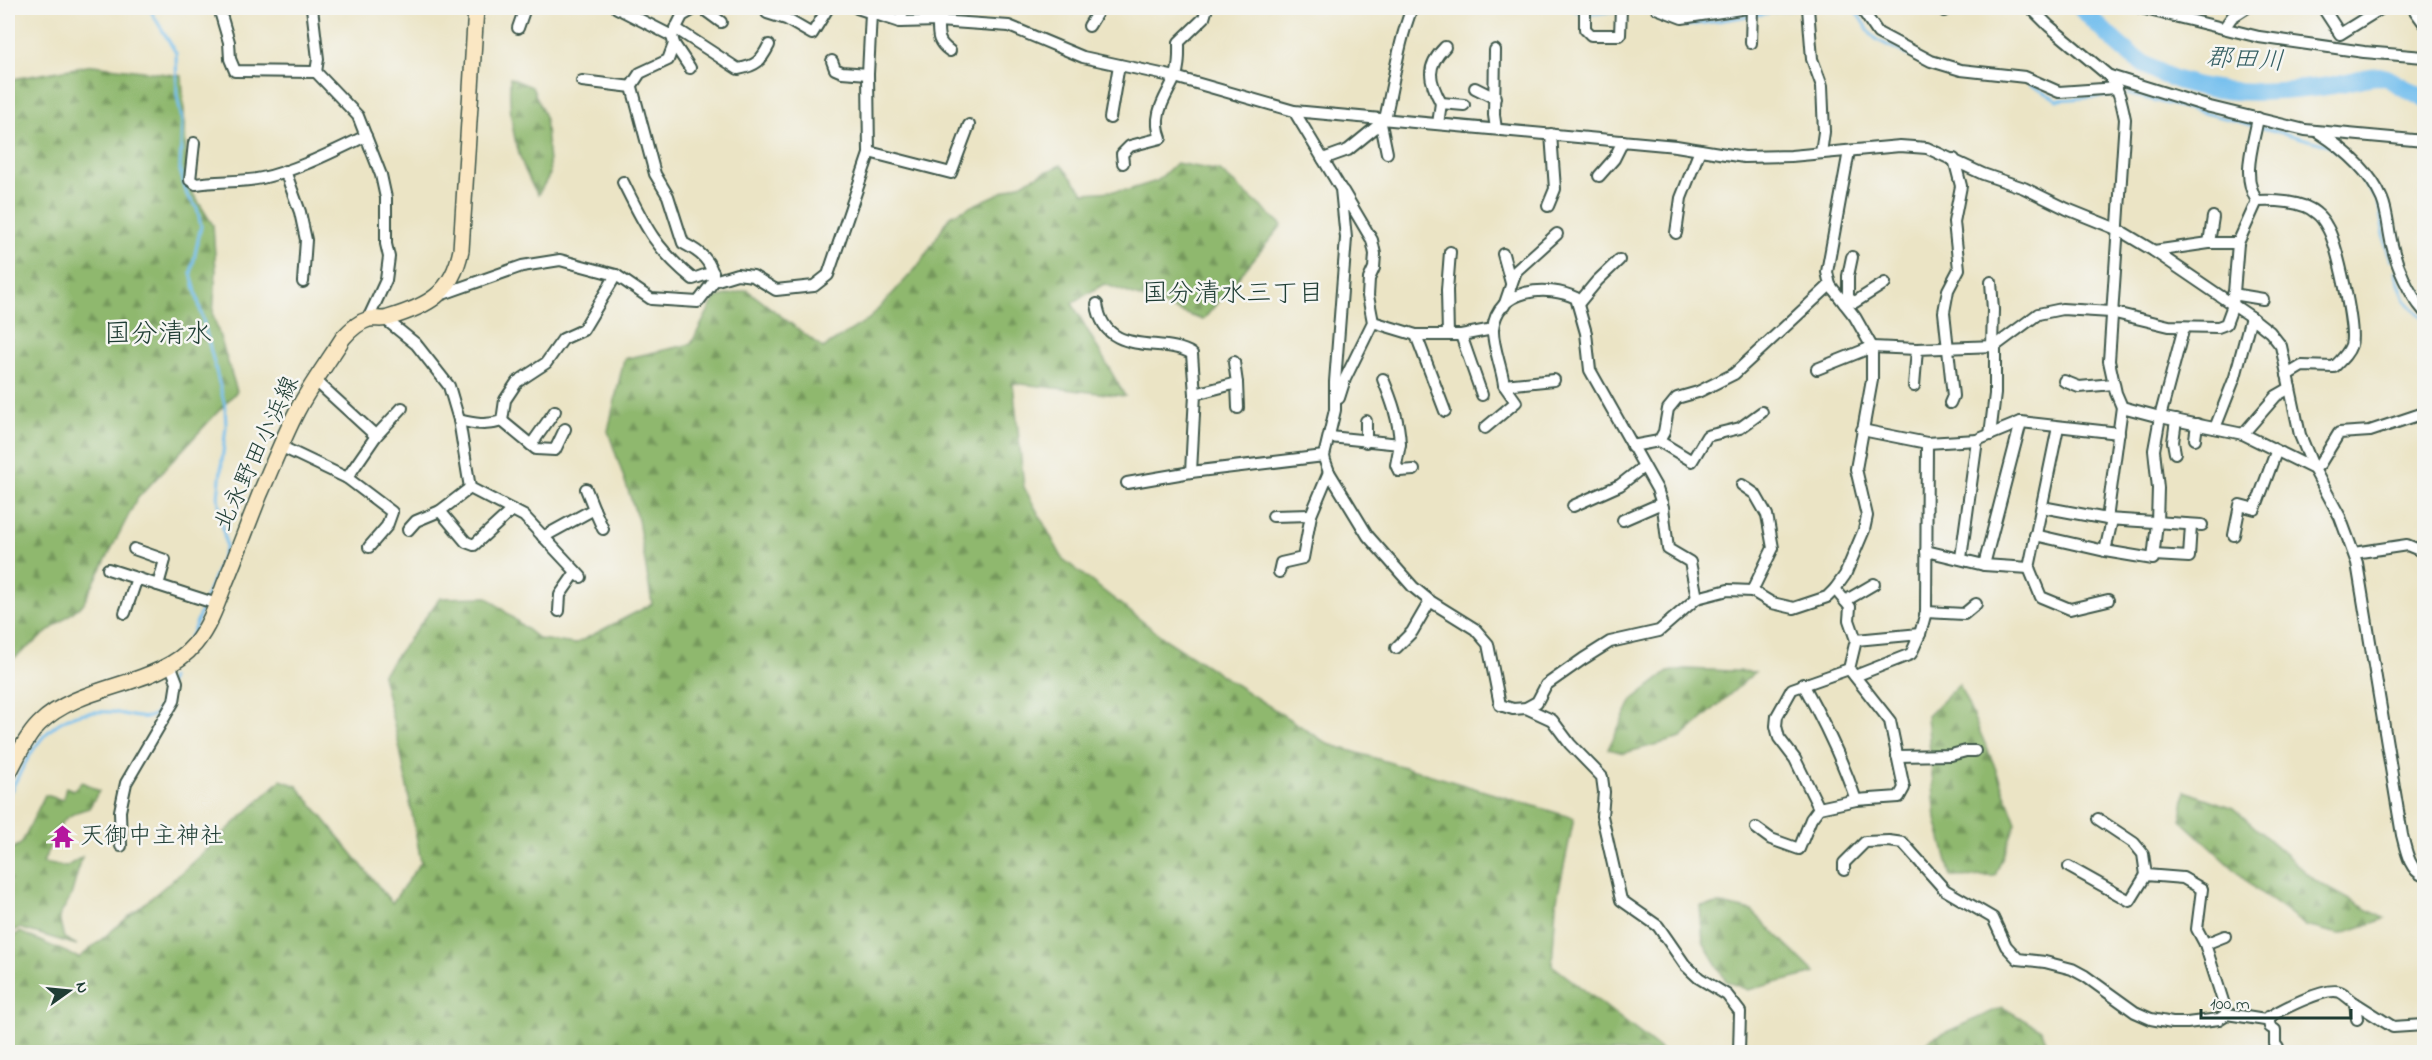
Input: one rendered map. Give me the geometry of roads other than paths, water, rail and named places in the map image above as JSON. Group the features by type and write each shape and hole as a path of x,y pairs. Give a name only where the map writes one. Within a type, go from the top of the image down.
{"main road":[{"path":"368,319 385,319 440,295 450,281 459,261 476,8"},
{"name":"北永野田小浜線","path":"8,774 39,724 55,712 85,695 151,674 170,664 194,646 204,632 260,494 297,412 351,329 368,319"}],"street":[{"path":"219,8 235,71 316,72 358,116 381,175 386,198 386,244 389,257 386,280 368,319"},
{"path":"312,8 318,59 316,72"},
{"path":"518,28 525,8"},
{"path":"616,8 738,69 752,67 760,62 769,45"},
{"path":"696,8 682,16 668,60 640,73 632,87 655,174 668,196 683,243 704,254 714,276"},
{"path":"702,8 721,22"},
{"path":"767,13 786,19 812,34 828,8"},
{"path":"857,8 873,10 900,22 938,21 1010,26 1083,57 1176,77 1294,111 1623,141 1744,157 1900,146 1927,148 1983,174 2024,188 2067,209 2119,230 2233,299 2270,332 2281,346 2300,435 2314,469 2340,517 2357,563 2402,835 2409,858 2418,873 2424,876"},
{"path":"900,22 904,8"},
{"path":"1089,26 1100,8"},
{"path":"1123,163 1122,154 1130,147 1161,138 1158,130 1158,116 1162,100 1176,77 1179,42 1205,13 1215,8"},
{"path":"1387,153 1382,120 1397,69 1399,48 1412,8"},
{"path":"1585,8 1585,28 1591,35 1620,35 1622,10"},
{"path":"1656,8 1682,18 1731,9 1751,8 1751,43"},
{"path":"1809,8 1812,58 1822,86 1824,132 1821,153"},
{"path":"1861,8 1878,33 1931,60 1962,70 2025,77 2059,92 2117,88"},
{"path":"2031,8 2109,76 2117,88 2125,119 2109,361 2122,407 2105,551"},
{"path":"2144,8 2259,37 2364,52 2424,57"},
{"path":"2224,28 2232,17 2247,8"},
{"path":"2325,11 2340,34 2382,8"},
{"path":"2415,8 2424,22"},
{"path":"623,182 648,232 670,260 693,279 737,274 753,276 776,290 814,286 828,275 869,152 868,74 873,10"},
{"path":"938,21 938,38 942,45 950,51"},
{"path":"674,36 690,68"},
{"path":"1438,124 1441,103 1431,84 1431,68 1436,56 1445,47"},
{"path":"1496,50 1496,129"},
{"path":"832,62 835,69 842,72 868,74"},
{"path":"1110,118 1119,65"},
{"path":"2109,76 2257,122 2305,130 2424,141"},
{"path":"582,81 632,87"},
{"path":"1475,88 1495,98"},
{"path":"1441,103 1464,105"},
{"path":"1294,111 1372,240 1375,254 1374,268 1369,279 1368,296 1372,322 1345,379 1335,410 1324,456 1329,472 1368,536 1413,588 1430,602 1475,629 1488,644 1500,705 1513,709 1526,708 1537,702 1546,685 1610,642 1659,631 1697,598 1728,590 1752,591 1772,603 1794,608 1827,597 1845,575 1864,530 1867,516 1856,470 1872,380 1872,347 1846,301 1830,285 1827,272 1849,151"},
{"path":"1323,159 1348,150 1382,120"},
{"path":"2257,122 2248,164 2250,191 2257,201"},
{"path":"869,152 951,173 969,126"},
{"path":"2318,131 2350,157 2377,187 2384,201 2392,246 2398,262 2417,303 2424,311"},
{"path":"1548,206 1559,191 1551,134"},
{"path":"194,143 190,180 196,184 259,179 285,171 366,136"},
{"path":"1599,176 1614,159 1623,141"},
{"path":"1676,233 1681,198 1700,150"},
{"path":"1950,403 1953,396 1944,312 1948,290 1959,269 1954,222 1960,186 1954,159"},
{"path":"285,171 300,212 306,240 303,282"},
{"path":"1335,410 1346,238 1341,189"},
{"path":"2257,201 2266,200 2304,207 2315,212 2328,227 2336,247 2352,324 2352,344 2344,358 2334,367 2302,366 2287,375"},
{"path":"1817,369 1872,347 1917,349 1993,346 2038,314 2062,309 2111,312 2184,327 2218,327 2226,324 2233,299 2238,243 2257,201"},
{"path":"2209,243 2213,217"},
{"path":"1504,306 1516,271 1557,234"},
{"path":"2154,251 2209,243 2238,243"},
{"path":"1448,335 1449,252"},
{"path":"1503,254 1511,283"},
{"path":"1846,301 1852,257"},
{"path":"440,295 522,266 560,260 616,275 651,299 677,302 698,302 714,276"},
{"path":"1578,304 1597,280 1619,260"},
{"path":"502,421 505,400 517,382 546,363 563,339 583,330 616,275"},
{"path":"1990,282 1995,394 1990,435"},
{"path":"1846,301 1860,300 1885,283"},
{"path":"1659,441 1664,432 1668,409 1677,398 1698,392 1734,374 1830,285"},
{"path":"1485,428 1493,414 1519,406 1504,385 1493,329 1499,310 1516,296 1536,291 1562,291 1576,298 1586,333 1590,370 1657,489 1662,503 1668,549 1690,562 1697,598"},
{"path":"2233,299 2263,298"},
{"path":"1097,304 1098,313 1109,330 1133,344 1184,348 1192,354 1195,394 1191,472"},
{"path":"2215,428 2235,377 2251,317"},
{"path":"385,319 416,344 449,386 459,420 470,488"},
{"path":"1372,322 1416,335 1461,335 1493,329"},
{"path":"2035,535 2153,559 2158,488 2154,450 2160,417 2184,327"},
{"path":"1416,335 1445,411"},
{"path":"1461,335 1482,395"},
{"path":"1914,386 1917,349"},
{"path":"1234,362 1238,408"},
{"path":"1383,379 1395,410 1400,444 1396,465 1399,471 1414,470"},
{"path":"1504,385 1554,380"},
{"path":"316,381 376,436"},
{"path":"2064,381 2079,387 2114,384"},
{"path":"1195,394 1237,383"},
{"path":"2243,434 2276,396 2290,388"},
{"path":"2122,407 2243,434 2314,469"},
{"path":"347,478 376,436 402,408"},
{"path":"531,445 555,411"},
{"path":"1632,446 1659,441 1692,461 1707,436 1740,428 1762,412"},
{"path":"2314,469 2320,464 2339,433 2370,431 2424,413"},
{"path":"459,420 475,424 492,424 502,421"},
{"path":"2175,453 2173,442 2176,420"},
{"path":"502,421 536,449 555,450 565,429"},
{"path":"1366,421 1366,442"},
{"path":"1862,430 1927,443 1977,440 2021,422 2119,434"},
{"path":"1984,565 2021,422"},
{"path":"2195,439 2197,424"},
{"path":"2058,427 2029,568 2041,597 2070,609 2108,600"},
{"path":"1330,437 1400,444"},
{"path":"1960,558 1977,440"},
{"path":"1819,808 1795,759 1779,738 1776,726 1777,716 1792,689 1911,654 1926,612 1927,443"},
{"path":"282,447 347,478 392,512 387,526 369,547"},
{"path":"2234,536 2240,505 2255,509 2276,452"},
{"path":"1127,483 1191,472 1324,456"},
{"path":"1573,506 1620,484 1643,466"},
{"path":"1278,572 1281,563 1303,558 1311,515 1329,472"},
{"path":"1742,485 1755,494 1767,515 1773,548 1752,591"},
{"path":"470,488 524,516 579,575 560,595 559,611"},
{"path":"408,530 416,521 440,511 470,488"},
{"path":"586,489 603,528"},
{"path":"1623,520 1662,503"},
{"path":"2042,507 2110,520 2197,525 2189,557 2154,555"},
{"path":"543,537 594,509"},
{"path":"440,511 466,542 474,545 512,510"},
{"path":"1273,516 1311,515"},
{"path":"2354,553 2407,545 2424,552"},
{"path":"134,549 165,560 158,585"},
{"path":"1926,551 1984,565 2029,568"},
{"path":"108,569 214,603"},
{"path":"125,613 137,578"},
{"path":"1845,601 1874,584"},
{"path":"1756,828 1771,839 1799,849 1811,819 1819,808 1856,800 1899,797 1904,788 1890,721 1852,673 1856,640 1849,620 1850,607 1835,589"},
{"path":"1396,648 1412,632 1430,602"},
{"path":"1926,612 1964,614 1976,604"},
{"path":"1856,640 1920,634"},
{"path":"121,846 120,811 126,783 174,700 177,682 170,664"},
{"path":"1803,684 1841,758 1856,800"},
{"path":"1526,708 1552,720 1570,744 1602,777 1604,792 1602,816 1621,900 1658,926 1685,965 1699,978 1728,995 1740,1012 1739,1053"},
{"path":"1897,756 1951,755 1976,751"},
{"path":"2069,867 2130,901 2146,875 2143,854 2134,843 2098,819"},
{"path":"1844,870 1844,863 1865,842 1903,843 1945,890 1993,918 2006,946 2018,959 2045,962 2072,969 2135,1012 2151,1019 2187,1023 2219,1018 2227,1014 2265,1020 2328,991 2338,991 2393,1027 2424,1025"},
{"path":"2146,875 2183,878 2202,889 2198,929 2227,1014"},
{"path":"2205,944 2225,936"},
{"path":"2355,1003 2357,1019"},
{"path":"2268,1017 2270,1027 2275,1030 2275,1044 2278,1048"}],"waterway":[{"path":"152,8 152,13 176,53 177,95 182,120 180,170 187,195 197,208 201,226 191,273 225,406 226,426 218,497 226,547 187,642"},
{"path":"1569,8 1582,13"},
{"path":"1624,9 1645,8 1685,26 1748,16"},
{"path":"1755,15 1800,8"},
{"path":"1854,8 1869,32 1877,40 1924,63"},
{"name":"郡田川","path":"2081,8 2135,58 2156,71 2178,80 2224,90 2248,92 2297,90 2379,76 2387,78 2424,99"},
{"path":"1589,14 1618,11"},
{"path":"1933,67 1973,79 2005,80"},
{"path":"2029,84 2058,100 2110,96"},
{"path":"2128,94 2253,125"},
{"path":"2260,127 2328,145 2345,159 2378,201 2391,260"},
{"path":"2395,271 2405,300 2424,320"},
{"path":"8,796 31,753 46,733 56,725 88,712 152,716 161,705 171,678"}],"place":[{"name":"天御中主神社","path":"62,837"}],"district":[{"name":"国分清水三丁目","path":"1233,295"},
{"name":"国分清水","path":"158,335"}]}
